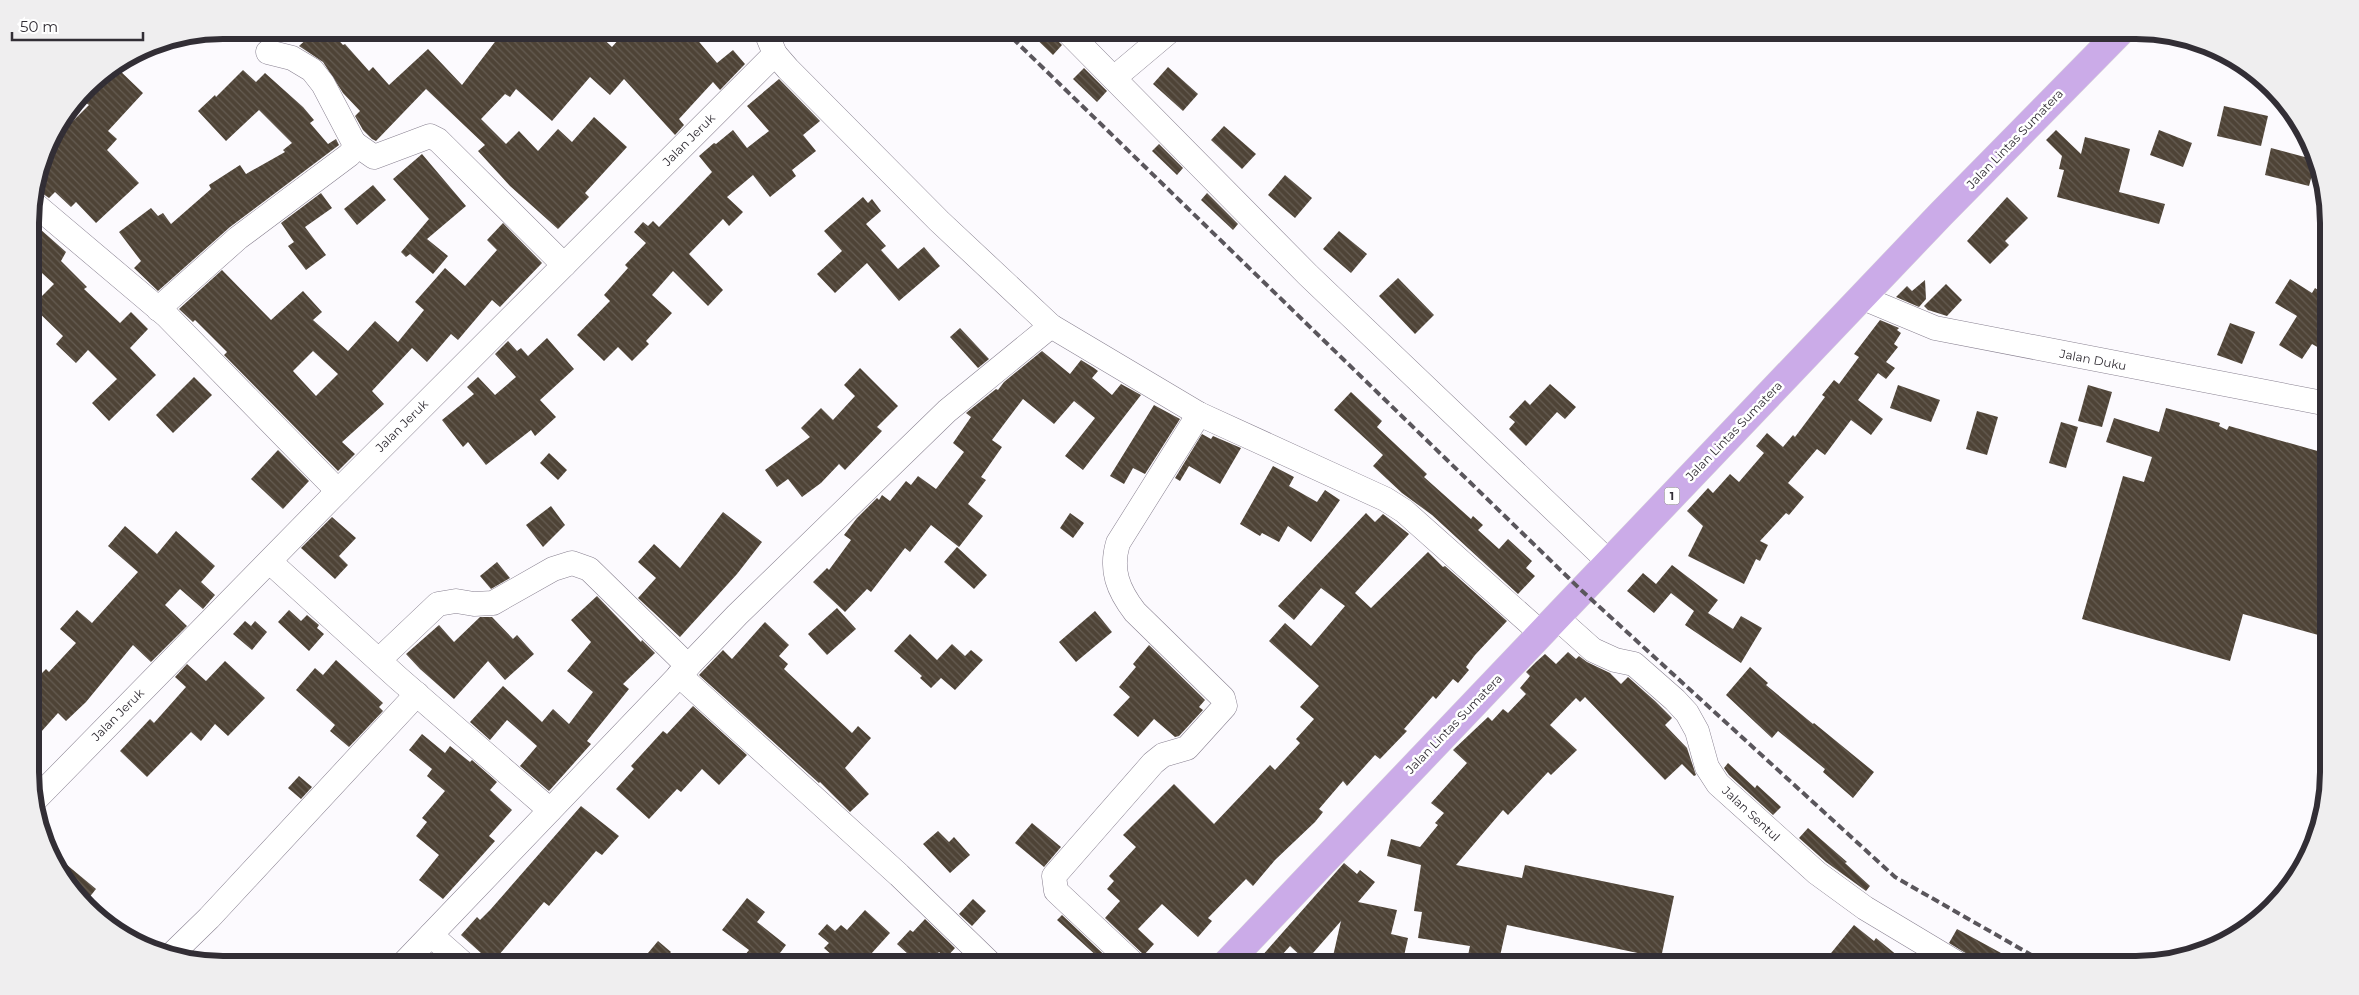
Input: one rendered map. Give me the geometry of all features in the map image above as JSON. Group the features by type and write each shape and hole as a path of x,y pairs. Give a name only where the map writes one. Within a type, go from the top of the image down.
{"highway":[{"name":"Jalan Lintas Sumatera","path":"1234,956 1942,214 2113,39"}],"street":[{"path":"769,39 775,54"},
{"path":"1075,39 1308,275 1609,562"},
{"path":"1114,78 1160,39"},
{"path":"268,52 292,58 312,70 323,84 354,143 374,157 430,136 438,140 564,265"},
{"name":"Jalan Jeruk","path":"40,795 270,562 338,490 775,54"},
{"name":"Jalan Sentul","path":"775,54 939,221 1051,326 1199,414 1385,498 1548,625 1615,660 1634,664 1687,713 1697,730 1708,767 1718,784 1817,873 1864,908 1945,956"},
{"path":"158,309 238,238 349,155 354,149 354,143"},
{"path":"39,208 158,309 338,490"},
{"name":"Jalan Duku","path":"1863,298 1935,328 2320,402"},
{"path":"411,956 737,615 947,411 1051,326"},
{"path":"1126,956 1056,891 1054,876 1153,763 1163,756 1188,748 1226,706 1224,698 1135,612 1125,599 1114,574 1114,557 1118,542 1199,414"},
{"path":"270,562 550,810"},
{"path":"379,660 438,604 456,601 474,604 494,603 553,569 572,563 589,569 684,671 983,956"},
{"path":"176,950 210,918 417,694"},
{"path":"431,935 455,956"}],"building":[{"path":"307,39 337,39 343,45 345,44 369,71 373,67 389,85 428,49 462,85 497,39 604,39 612,47 619,39 697,39 717,63 733,50 745,64 720,90 713,82 679,119 684,125 675,135 624,79 610,95 590,77 552,121 516,89 510,97 505,94 481,119 506,144 519,131 538,151 558,129 572,142 594,117 627,147 585,193 589,197 558,229 510,186 478,151 485,145 426,89 376,141 363,130 355,116 360,111 343,93 323,62 299,46"},
{"path":"1036,39 1056,39 1062,45 1053,55"},
{"path":"1168,67 1198,94 1183,111 1153,84"},
{"path":"1084,68 1107,91 1097,102 1073,79"},
{"path":"120,70 143,93 108,131 117,139 107,150 139,183 96,223 76,202 71,207 55,192 49,198 41,192 48,163 62,132 89,105 86,103"},
{"path":"243,70 256,82 265,73 303,107 314,120 310,123 328,144 336,139 339,145 230,227 158,291 134,268 141,261 119,232 151,208 158,216 163,213 171,224 211,189 209,185 240,165 246,174 285,152 283,150 292,143 259,110 226,141 198,111 215,95 216,97"},
{"path":"779,79 820,121 803,135 816,151 792,170 796,176 770,197 753,175 727,197 743,212 729,226 723,219 689,254 723,290 708,306 673,271 652,295 672,313 646,341 649,344 632,361 618,347 604,361 577,335 610,301 604,295 628,268 625,265 646,243 634,232 643,222 648,226 653,221 659,227 712,172 699,156 714,143 716,144 733,130 747,148 769,131 747,106"},
{"path":"2224,106 2268,116 2261,146 2217,136"},
{"path":"1224,126 1256,154 1242,169 1211,140"},
{"path":"2056,130 2081,154 2085,137 2130,149 2119,192 2165,204 2159,224 2057,197 2064,170 2059,169 2062,156 2046,140"},
{"path":"2159,130 2192,143 2183,167 2150,155"},
{"path":"1159,144 1183,168 1177,175 1152,151"},
{"path":"2271,148 2309,158 2313,171 2309,186 2265,175"},
{"path":"422,154 466,206 427,239 448,256 433,274 410,254 406,257 401,252 429,219 393,179"},
{"path":"1285,175 1312,198 1295,218 1268,195"},
{"path":"373,185 386,200 357,225 344,209"},
{"path":"321,193 332,208 305,227 326,255 306,270 288,246 294,242 281,223"},
{"path":"1207,193 1238,224 1233,230 1201,200"},
{"path":"863,197 868,203 872,199 881,211 866,224 886,246 881,250 898,269 924,247 940,266 899,301 867,263 835,293 817,274 842,251 824,231"},
{"path":"2007,197 2028,218 2005,241 2009,245 1990,264 1967,241"},
{"path":"503,223 542,263 500,307 492,300 458,340 451,334 427,362 412,348 372,391 384,404 342,442 355,454 338,471 224,355 227,352 195,320 193,322 179,309 222,270 271,320 303,291 322,312 313,320 348,351 375,321 398,342 424,310 415,302 445,268 465,286 497,250 487,240","holes":["313,351 338,374 316,396 293,371"]},
{"path":"39,230 66,252 61,261 87,287 84,289 120,323 131,312 148,329 130,348 156,375 109,421 92,403 117,379 88,350 76,363 56,344 63,336 39,313 39,299 54,284 39,270"},
{"path":"1339,231 1367,254 1351,273 1323,249"},
{"path":"1398,278 1434,315 1415,334 1379,296"},
{"path":"2290,279 2312,293 2315,288 2320,291 2320,348 2312,344 2302,359 2279,345 2297,316 2275,303"},
{"path":"1925,280 1926,299 1919,307 1896,297 1907,286 1912,291"},
{"path":"1946,284 1962,300 1947,316 1928,310 1924,306"},
{"path":"1880,320 1899,328 1897,330 1901,333 1894,344 1898,347 1886,362 1895,368 1886,379 1878,373 1858,400 1883,419 1871,435 1851,420 1825,455 1817,449 1788,483 1804,497 1789,515 1786,513 1760,541 1768,545 1760,561 1756,559 1744,584 1688,556 1703,526 1687,511 1708,488 1713,493 1730,474 1739,482 1764,453 1756,446 1767,433 1783,447 1793,435 1795,437 1825,397 1822,395 1834,380 1839,384 1859,357 1854,354"},
{"path":"2230,323 2255,332 2242,364 2217,355"},
{"path":"960,328 989,359 978,368 950,337"},
{"path":"547,338 574,369 540,400 556,417 535,436 531,430 486,465 468,442 463,447 442,420 474,394 467,387 478,377 495,395 516,377 495,354 508,341 517,351 521,348 528,356"},
{"path":"1042,351 1070,374 1081,360 1094,368 1098,371 1092,378 1112,395 1121,384 1141,395 1083,470 1065,456 1095,418 1074,401 1054,424 1023,399 992,440 1002,447 981,477 986,480 968,504 983,516 959,547 931,525 910,552 905,548 871,592 867,589 845,612 813,582 827,568 829,570 851,540 844,535 857,518 877,498 879,500 882,495 890,501 906,481 911,485 918,476 936,489 964,452 953,443 971,417 966,413 996,389 998,390 1004,382"},
{"path":"860,368 898,406 877,427 882,431 845,470 839,464 821,483 802,497 788,479 777,487 765,470 810,437 801,428 821,408 833,420 855,396 844,385"},
{"path":"194,377 212,395 173,433 156,415"},
{"path":"1550,384 1576,407 1565,419 1557,412 1526,446 1509,429 1515,422 1509,417 1525,400 1530,405"},
{"path":"1898,385 1940,400 1931,422 1890,408"},
{"path":"2088,385 2112,392 2102,427 2078,421"},
{"path":"1351,392 1382,421 1377,427 1427,474 1424,477 1471,519 1473,516 1483,525 1478,530 1499,549 1508,539 1532,561 1526,568 1535,576 1518,594 1432,515 1402,493 1373,466 1383,455 1334,410"},
{"path":"1154,405 1180,419 1145,474 1133,468 1124,484 1110,476"},
{"path":"2166,408 2220,423 2219,426 2227,430 2229,426 2320,452 2320,635 2243,614 2230,661 2082,619 2123,476 2144,482 2152,457 2106,442 2114,418 2159,432"},
{"path":"1977,411 1998,417 1987,455 1966,449"},
{"path":"2061,422 2078,427 2066,468 2049,463"},
{"path":"1202,434 1211,439 1213,436 1241,448 1220,484 1189,466 1180,481 1175,478"},
{"path":"278,450 309,481 283,509 251,479"},
{"path":"549,453 567,470 558,480 540,463"},
{"path":"1273,466 1294,477 1289,486 1317,502 1325,490 1340,500 1311,542 1288,526 1279,542 1262,533 1260,536 1240,524"},
{"path":"551,506 565,525 543,547 526,525"},
{"path":"723,512 762,542 737,574 680,637 638,598 656,578 638,562 654,544 680,568"},
{"path":"1070,513 1084,523 1073,538 1060,528"},
{"path":"1366,513 1375,522 1383,514 1409,534 1355,593 1371,608 1428,552 1507,621 1475,655 1466,667 1469,670 1458,683 1453,679 1436,699 1433,696 1404,729 1407,731 1380,759 1375,755 1347,786 1343,781 1319,809 1323,812 1315,822 1275,860 1253,886 1246,879 1208,918 1212,921 1198,937 1162,904 1138,929 1154,944 1144,955 1105,918 1120,901 1107,889 1114,881 1109,876 1136,847 1123,835 1174,784 1214,824 1270,765 1275,770 1300,743 1296,739 1314,719 1300,707 1319,686 1269,641 1285,623 1311,646 1345,606 1321,588 1294,620 1278,606"},
{"path":"332,517 356,538 339,556 348,565 335,579 301,548"},
{"path":"125,526 157,554 176,531 215,566 201,582 215,595 203,609 180,589 165,605 187,626 151,662 133,645 86,702 66,721 58,713 39,734 39,676 46,669 49,672 76,643 60,629 77,610 92,623 138,572 108,546"},
{"path":"957,547 987,575 974,589 944,562"},
{"path":"497,562 510,578 491,589 480,576"},
{"path":"1672,565 1718,600 1708,613 1733,629 1741,616 1762,628 1741,663 1685,625 1694,611 1671,593 1654,613 1627,591 1643,573 1656,584"},
{"path":"597,596 641,642 642,640 655,653 623,684 629,689 587,741 591,744 549,791 520,766 537,746 507,720 490,740 470,722 503,686 542,722 553,709 569,724 593,692 567,671 591,642 571,620"},
{"path":"837,608 856,629 827,655 808,634"},
{"path":"289,610 301,621 307,615 319,625 317,628 324,634 309,651 278,622"},
{"path":"1095,611 1112,632 1076,662 1059,642"},
{"path":"480,617 492,617 513,639 517,635 534,654 505,680 488,661 454,699 406,654 439,625 454,642"},
{"path":"245,621 251,626 255,621 267,632 252,650 233,634"},
{"path":"765,622 789,645 779,656 788,664 784,669 852,733 858,726 871,738 845,768 869,794 850,812 820,782 699,675 723,650 732,659"},
{"path":"910,634 937,660 952,644 965,656 971,650 983,660 955,690 941,678 931,688 920,678 922,676 894,651"},
{"path":"1149,645 1205,700 1199,707 1203,710 1179,736 1175,737 1154,719 1138,737 1113,715 1130,697 1119,687 1136,667 1133,664"},
{"path":"1568,652 1576,659 1579,656 1610,673 1621,684 1628,677 1672,718 1665,725 1687,748 1696,775 1694,776 1682,764 1665,780 1585,697 1580,702 1576,698 1550,725 1577,750 1551,775 1548,772 1508,815 1503,810 1456,865 1522,878 1525,865 1674,896 1661,956 1652,956 1507,925 1500,956 1468,956 1470,946 1418,938 1422,912 1414,911 1421,865 1387,856 1391,839 1420,847 1438,825 1435,823 1444,813 1431,803 1467,763 1453,750 1488,717 1492,721 1503,709 1508,713 1526,694 1520,688 1530,676 1526,672 1545,654 1556,664"},
{"path":"336,660 383,703 379,707 383,711 349,747 330,731 335,725 296,690 315,668 323,675"},
{"path":"225,661 265,698 228,736 215,724 201,741 191,732 147,777 120,751 150,719 154,723 186,687 175,677 187,664 206,681"},
{"path":"1750,667 1768,683 1766,685 1874,772 1853,798 1823,772 1825,769 1778,731 1772,738 1726,695"},
{"path":"693,706 747,755 719,785 702,769 681,792 677,789 649,819 616,789 634,769 631,766 663,731 667,734"},
{"path":"422,734 445,753 450,746 470,762 472,760 497,782 490,790 512,810 489,836 495,841 443,899 419,880 439,855 416,836 427,822 422,818 445,791 427,776 432,769 409,750"},
{"path":"1728,763 1755,788 1757,785 1781,807 1773,815 1729,775 1724,768"},
{"path":"299,776 312,787 301,799 288,788"},
{"path":"581,806 619,836 602,855 596,851 549,906 544,902 498,956 484,956 461,935 477,917 480,920"},
{"path":"1032,823 1061,847 1044,867 1015,843"},
{"path":"1808,828 1847,862 1845,863 1870,886 1866,891 1826,862 1799,838"},
{"path":"938,831 949,842 954,837 970,855 950,873 923,844"},
{"path":"61,860 96,889 88,899"},
{"path":"1344,863 1357,874 1360,870 1375,882 1358,902 1397,910 1391,934 1408,938 1404,956 1333,956 1341,921 1310,956 1301,956 1290,946 1281,956 1262,956"},
{"path":"747,898 765,912 757,922 786,945 778,956 744,956 749,950 722,930"},
{"path":"973,899 986,911 972,926 959,914"},
{"path":"865,910 890,933 869,956 833,956 824,948 829,943 818,934 827,924 835,931 841,925 847,930"},
{"path":"1062,915 1105,956 1097,956 1057,920"},
{"path":"925,919 955,948 948,956 944,956 939,952 936,956 910,956 897,944 910,930 913,932"},
{"path":"1854,925 1874,941 1876,938 1898,956 1829,956"},
{"path":"1957,929 2001,953 2000,955 2002,956 1968,956 1949,943"},
{"path":"658,941 671,952 668,956 646,956"}],"railway":[{"path":"1013,39 1581,590 1895,877 2033,956"}]}
